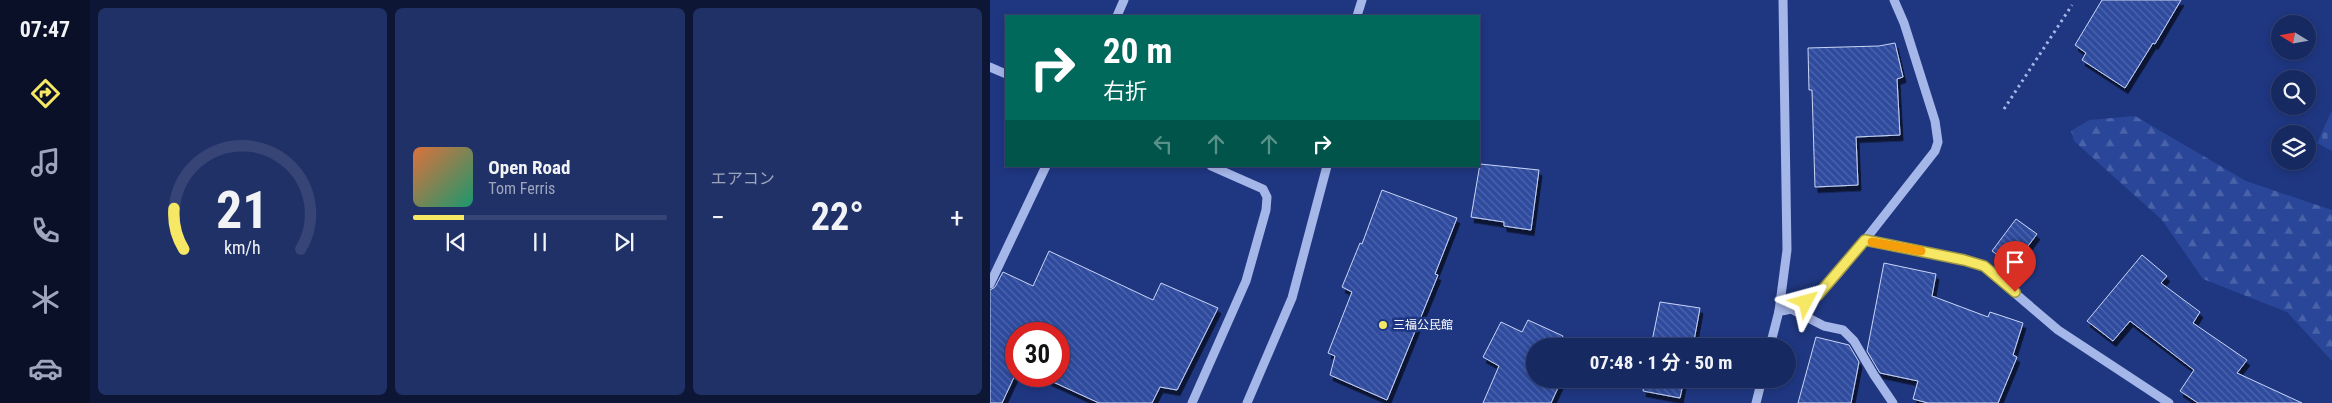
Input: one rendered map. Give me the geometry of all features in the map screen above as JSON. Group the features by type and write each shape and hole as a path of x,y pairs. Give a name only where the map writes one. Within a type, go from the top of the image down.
{"street":[{"path":"1116,15 1124,0"},
{"path":"1357,15 1362,0"},
{"path":"1772,338 1779,311 1787,250 1783,0"},
{"path":"1779,311 1793,310 1818,295 1865,240 1934,151 1938,142 1935,121 1904,23 1894,0"},
{"path":"990,67 1005,74"},
{"path":"990,284 1046,167"},
{"path":"1192,403 1246,281 1266,210 1267,197 1263,189 1213,167"},
{"path":"1247,403 1292,298 1327,167"},
{"path":"1865,240 1964,260 1984,266 2058,330 2169,403"},
{"path":"1793,310 1824,326 1843,330 1854,341 1874,376 1893,403"},
{"path":"1756,403 1760,388"}],"path":[{"path":"2004,109 2072,5"}],"green space":[{"path":"2332,110 2332,151 2317,143"},
{"path":"2135,116 2246,181 2332,210 2332,361 2287,312 2203,279 2162,220 2074,141 2071,131 2089,120"}],"building":[{"path":"2102,0 2181,0 2155,44 2153,43 2125,88 2082,60 2086,53 2075,45"},
{"path":"1895,43 1903,77 1897,79 1900,135 1856,137 1858,185 1815,187 1812,90 1809,90 1808,48 1879,46"},
{"path":"1480,164 1539,170 1531,230 1504,226 1504,222 1471,217"},
{"path":"1382,190 1457,218 1435,274 1438,275 1387,400 1330,375 1335,356 1328,353 1352,292 1342,287 1360,243 1362,244"},
{"path":"2016,219 2037,234 2013,266 1992,251"},
{"path":"1049,251 1153,300 1161,283 1218,308 1177,390 1160,387 1152,403 1099,403 1064,387 1070,387 1070,322 1005,322 1005,387 1009,387 1002,403 990,403 990,290 995,287 1003,272 1033,286"},
{"path":"2142,255 2167,276 2161,283 2200,312 2193,323 2247,360 2237,373 2302,403 2198,403 2180,391 2194,370 2130,321 2113,341 2087,321"},
{"path":"1884,263 1936,274 1932,296 1988,317 1990,312 2023,323 2013,355 2017,357 1998,403 1928,403 1913,399 1918,381 1880,373 1867,351"},
{"path":"1660,302 1700,308 1694,338 1653,338"},
{"path":"1528,320 1563,336 1562,338 1526,338 1526,388 1558,388 1551,403 1483,403 1499,366 1483,357 1501,322 1522,332"},
{"path":"1816,337 1849,345 1859,362 1851,403 1798,403"},
{"path":"1644,388 1682,388 1680,398 1643,391"}],"slow traffic":[{"path":"1872,242 1921,251"}],"place":[{"name":"三福公民館","path":"1383,325"}],"route":[{"path":"1806,302 1818,295 1865,240 1964,260 1984,266 2015,292"}]}
